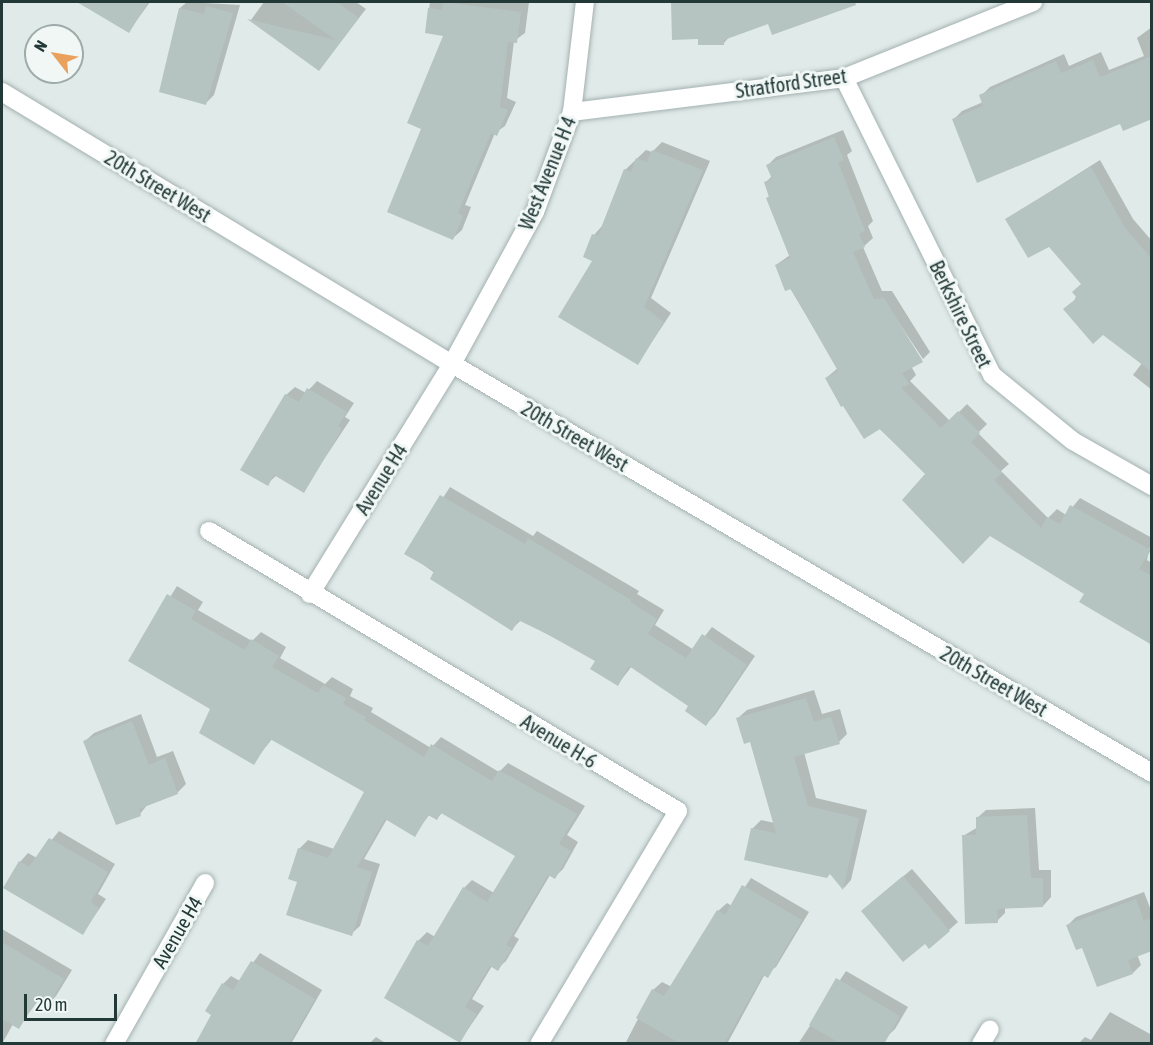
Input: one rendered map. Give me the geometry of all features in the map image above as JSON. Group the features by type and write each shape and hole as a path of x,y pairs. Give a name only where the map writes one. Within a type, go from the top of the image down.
{"street":[{"name":"West Avenue H 4","path":"452,364 535,212 572,111 585,2"},
{"name":"Stratford Street","path":"572,111 844,78 1033,2"},
{"name":"Berkshire Street","path":"844,78 992,375 1073,441 1152,486"},
{"name":"20th Street West","path":"2,92 452,364 1152,773"},
{"name":"Avenue H4","path":"310,594 452,364"},
{"name":"Avenue H-6","path":"209,531 310,594 678,811 539,1044"},
{"name":"Avenue H4","path":"114,1044 205,883"}],"building":[{"path":"77,2 148,2 129,33"},
{"path":"282,2 337,2 359,18 319,71 247,19 336,40"},
{"path":"443,2 521,12 517,43 508,42 500,107 508,110 497,136 491,133 458,213 463,216 453,240 387,212 421,129 407,123 443,36 425,33 428,8 442,10"},
{"path":"671,2 855,2 856,5 772,35 768,24 724,40 724,45 698,45 698,39 672,40"},
{"path":"206,6 233,13 206,105 159,92 179,8 204,14"},
{"path":"1152,56 1152,119 1123,131 1120,124 977,183 952,119 983,106 979,95 1056,61 1061,73 1093,60 1100,77"},
{"path":"834,137 844,160 838,162 865,231 859,234 865,247 853,252 874,299 884,298 923,362 902,373 909,384 901,388 941,428 958,411 980,433 971,442 1002,473 994,480 1041,528 1047,517 1060,524 1070,505 1151,550 1139,569 1152,576 1152,645 1079,602 1084,594 990,536 963,564 902,500 925,474 880,429 864,439 843,406 841,407 825,378 838,371 791,289 785,291 775,265 790,258 766,198 769,197 764,182 772,179 766,165"},
{"path":"652,150 703,170 644,307 664,322 638,365 558,317 592,261 583,257 592,234 598,236 624,169 631,172 636,158 647,162"},
{"path":"1091,167 1125,228 1152,259 1152,372 1103,335 1093,344 1063,309 1077,298 1072,292 1081,284 1049,247 1028,258 1005,219"},
{"path":"307,388 347,412 338,426 342,429 304,493 274,475 268,486 240,470 285,394 299,402"},
{"path":"440,495 525,544 528,538 631,600 630,602 657,619 648,634 686,658 702,634 747,665 706,726 685,711 688,706 629,666 618,686 590,669 595,661 518,620 512,631 430,579 434,571 404,554"},
{"path":"167,594 196,611 191,619 245,650 251,639 279,656 272,667 318,693 323,685 346,698 343,704 366,717 364,720 424,757 431,744 492,781 499,770 577,814 559,844 571,851 555,879 548,875 506,945 512,948 498,971 490,966 465,1007 477,1014 460,1043 384,998 417,940 428,946 463,887 487,902 515,856 441,813 437,820 428,815 415,837 385,819 357,867 372,872 352,936 286,915 297,882 288,879 298,848 328,858 364,792 270,739 254,765 199,733 210,709 128,661"},
{"path":"806,698 814,722 831,717 840,744 794,757 808,806 859,818 843,890 830,874 827,878 744,860 751,828 776,833 750,742 744,744 736,718"},
{"path":"132,721 149,765 165,758 178,794 139,809 141,816 116,825 83,741"},
{"path":"1027,815 1031,878 1043,878 1043,907 997,909 998,923 965,924 962,835 976,835 976,817"},
{"path":"49,838 108,872 91,902 99,908 83,935 3,888 19,861 29,867"},
{"path":"903,876 950,931 929,949 925,944 903,962 861,911"},
{"path":"742,885 802,920 768,978 763,975 724,1044 681,1044 636,1018 652,989 664,996 717,910 725,915"},
{"path":"1136,899 1144,921 1152,918 1152,951 1128,960 1133,974 1097,987 1082,948 1076,950 1066,925"},
{"path":"2,942 64,979 48,1006 37,999 19,1029 2,1019"},
{"path":"251,961 315,999 289,1044 195,1044 211,1015 205,1011 222,983 233,990"},
{"path":"836,978 900,1016 884,1044 841,1044 809,1025"}]}
